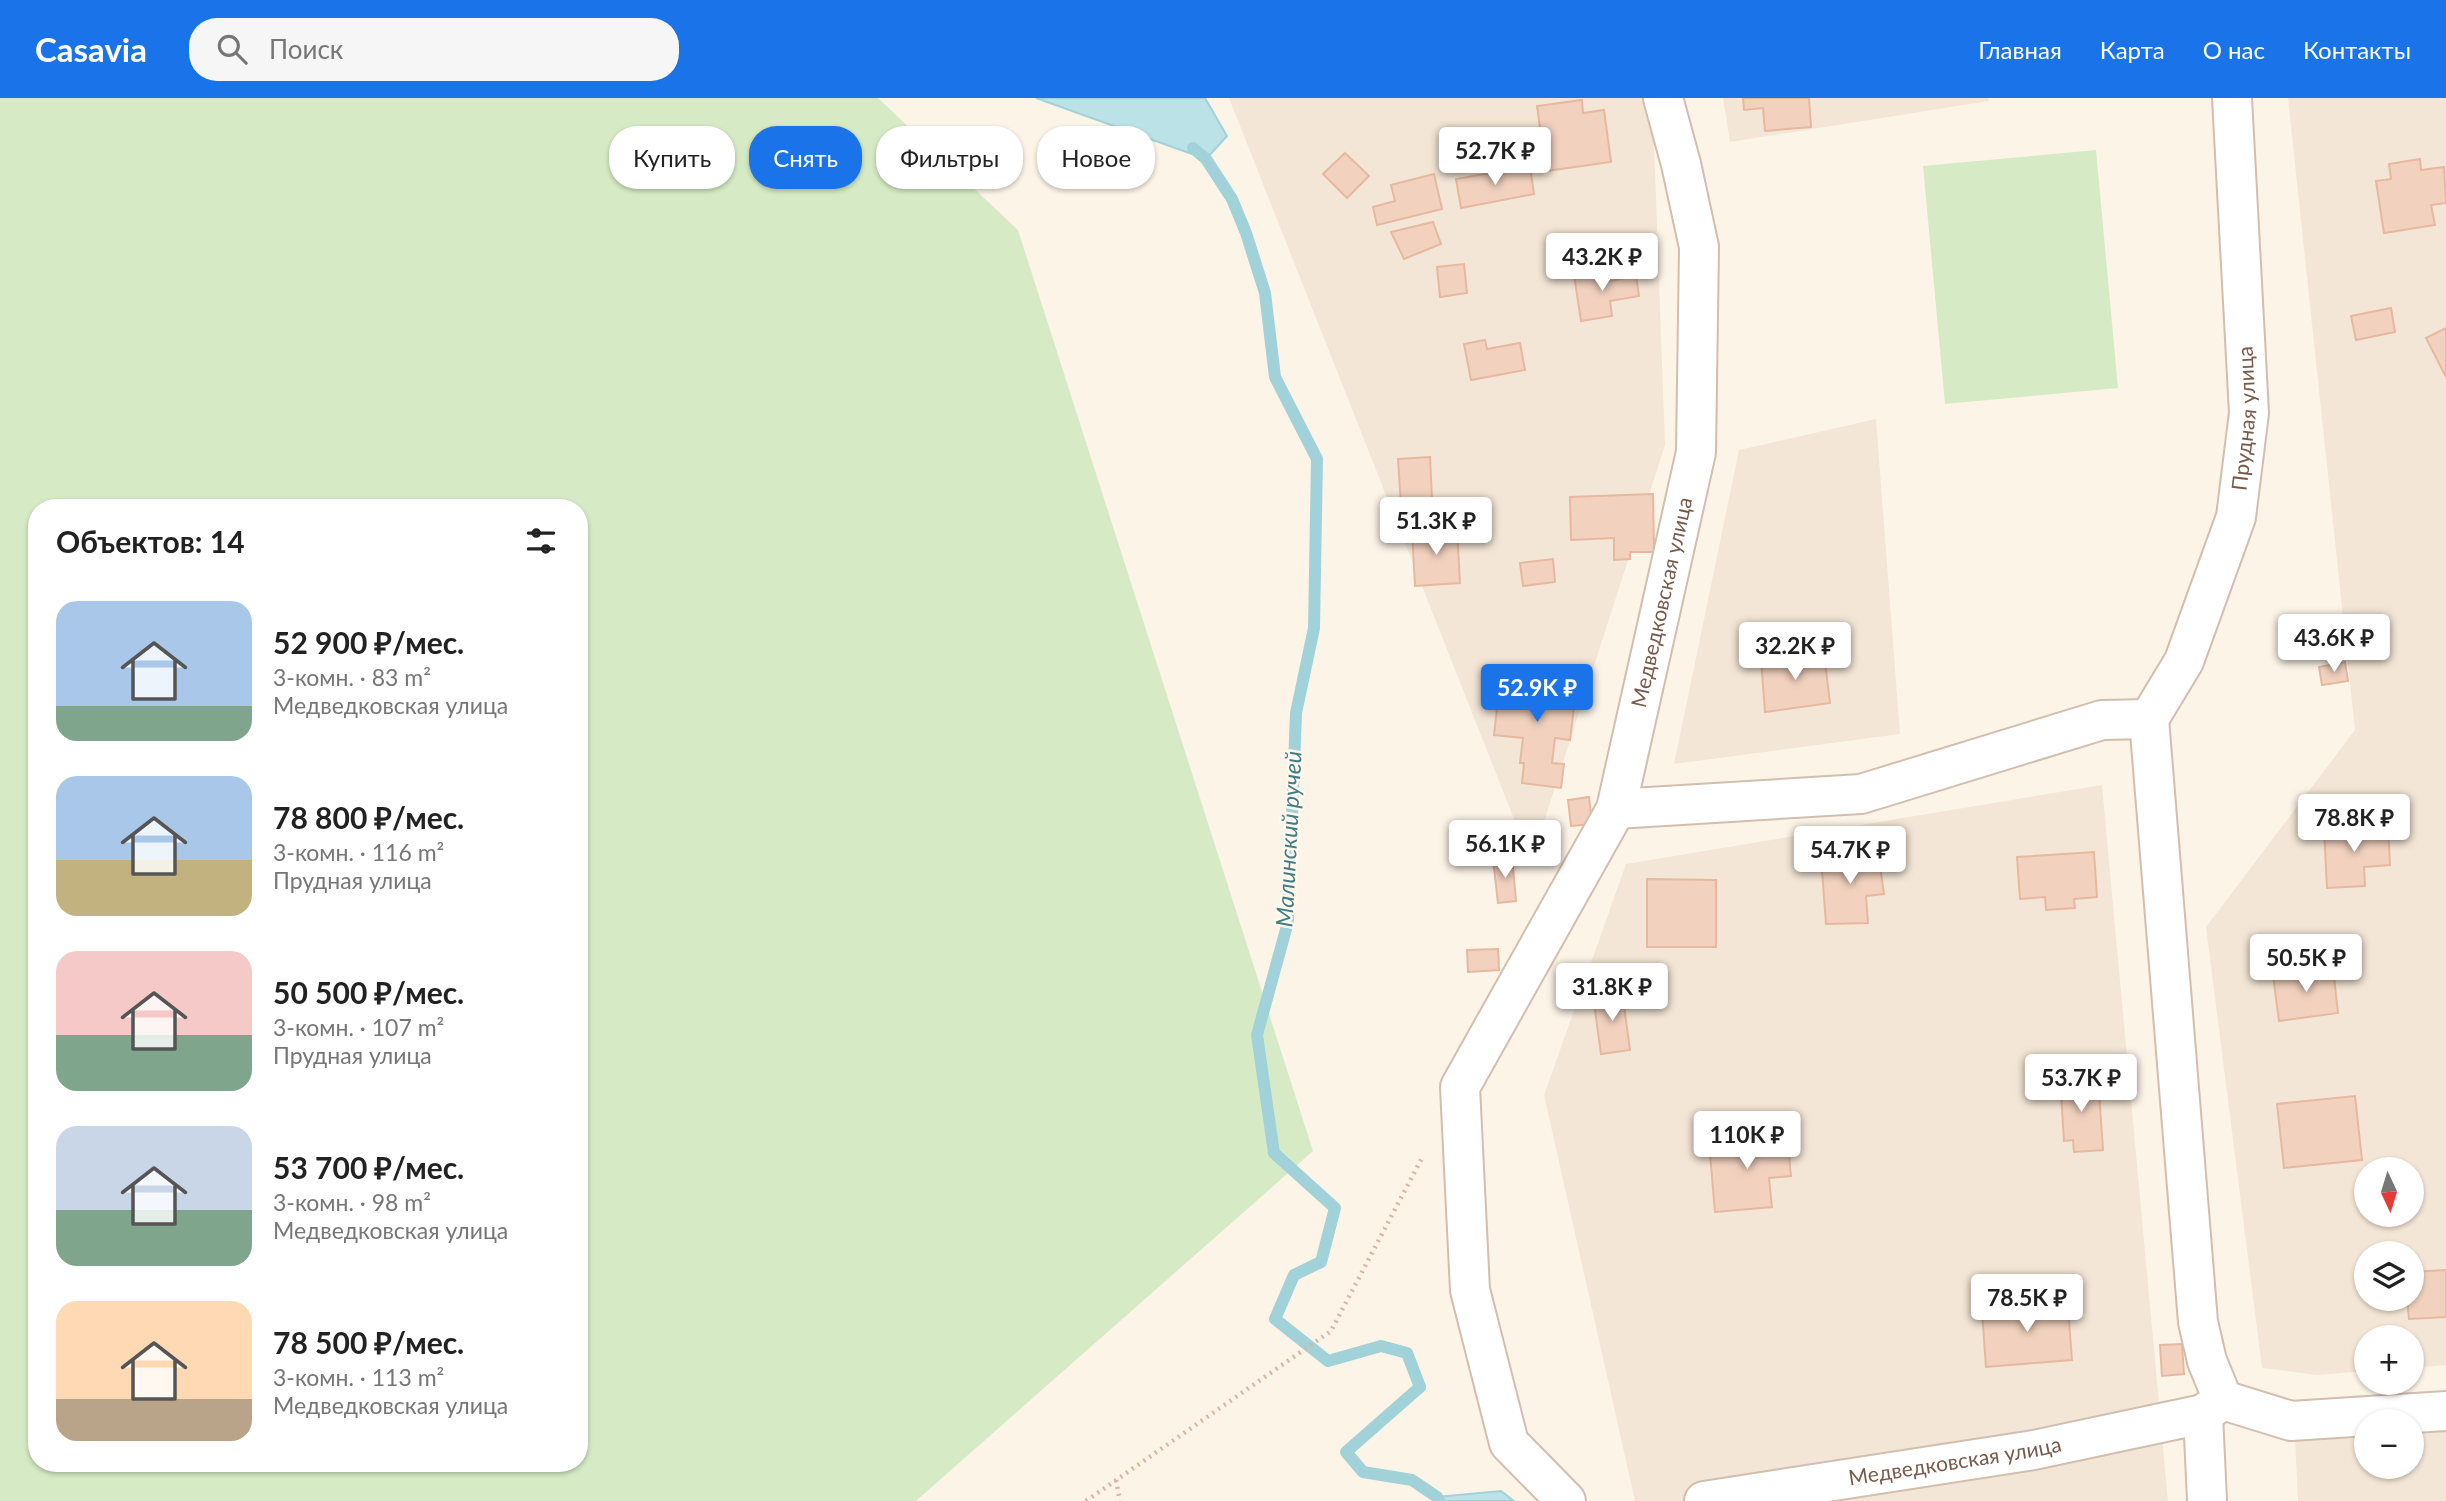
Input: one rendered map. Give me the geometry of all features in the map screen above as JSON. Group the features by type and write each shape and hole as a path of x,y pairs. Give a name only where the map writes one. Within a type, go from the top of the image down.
{"street":[{"name":"Медведковская улица","path":"1566,1501 1508,1443 1471,1290 1460,1087 1616,809 1696,452 1699,247 1681,164 1662,98"},
{"name":"Прудная улица","path":"2149,719 2185,661 2236,517 2249,413 2232,98"},
{"path":"1616,809 1861,794 2102,720 2149,719 2198,1322 2207,1360 2213,1407 2207,1501"},
{"name":"Медведковская улица","path":"1704,1501 2034,1450 2213,1407"},
{"path":"2213,1407 2291,1421 2446,1411"}],"path":[{"path":"1086,1501 1331,1331 1427,1148"},
{"path":"1116,1480 1120,1501"}],"shaded area":[{"path":"1229,98 1646,98 1654,143 1665,445 1531,862"},
{"path":"1723,98 1988,98 1989,101 1730,142"},
{"path":"2288,98 2446,98 2446,1365 2424,1367 2424,1325 2354,1325 2354,1372 2317,1375 2262,1368 2206,927 2355,730"},
{"path":"1876,419 1900,734 1674,764 1739,450"},
{"path":"2102,785 2168,1501 1635,1501 1544,1095 1626,864"},
{"path":"2446,1431 2446,1501 2298,1501 2295,1438 2354,1436 2354,1479 2424,1479 2424,1432"}],"green space":[{"path":"0,98 878,98 908,126 876,126 876,189 975,189 1018,230 1313,1151 916,1501 0,1501"},
{"path":"2096,150 2118,388 1945,404 1923,166"}],"water":[{"path":"1036,98 1205,98 1227,136 1206,159 1155,141 1155,126 1114,126"},
{"path":"1501,1491 1514,1501 1433,1501 1437,1497"}],"building":[{"path":"1743,98 1809,98 1811,127 1765,131 1763,108 1744,110"},
{"path":"1582,100 1583,113 1604,110 1611,162 1546,171 1537,106"},
{"path":"1345,153 1369,176 1347,198 1323,174"},
{"path":"2420,159 2421,170 2444,167 2446,203 2431,205 2435,225 2384,233 2376,181 2391,179 2389,164"},
{"path":"1530,166 1534,194 1461,208 1456,179"},
{"path":"1434,174 1442,209 1377,225 1373,207 1395,201 1391,185"},
{"path":"1433,222 1441,244 1404,259 1391,232"},
{"path":"1464,264 1467,293 1440,297 1437,267"},
{"path":"1608,269 1610,281 1636,276 1639,296 1610,301 1612,316 1581,321 1574,275"},
{"path":"2391,308 2395,332 2356,340 2351,316"},
{"path":"2446,328 2446,377 2426,338"},
{"path":"1485,340 1487,349 1520,343 1525,370 1471,380 1464,344"},
{"path":"1430,457 1433,519 1402,521 1398,459"},
{"path":"1653,494 1654,552 1630,552 1630,559 1614,560 1614,538 1571,540 1570,497"},
{"path":"1457,528 1460,583 1415,586 1412,531"},
{"path":"1553,559 1555,582 1523,586 1520,563"},
{"path":"1824,653 1830,703 1765,712 1761,660"},
{"path":"2345,662 2348,681 2322,685 2319,667"},
{"path":"1510,673 1570,680 1567,706 1574,707 1570,740 1555,738 1552,763 1564,764 1561,788 1522,783 1524,763 1520,763 1523,738 1494,735 1498,698 1506,698"},
{"path":"1589,797 1592,824 1571,826 1568,800"},
{"path":"2388,825 2390,865 2364,867 2365,886 2327,888 2324,828"},
{"path":"1878,852 1884,894 1866,896 1868,923 1826,924 1821,857"},
{"path":"2094,852 2097,897 2074,899 2075,908 2046,910 2045,897 2020,899 2017,857"},
{"path":"1512,857 1516,901 1498,903 1493,859"},
{"path":"1647,879 1716,880 1716,947 1647,947"},
{"path":"1498,949 1499,970 1468,972 1467,950"},
{"path":"2333,968 2338,1013 2279,1021 2273,975"},
{"path":"1622,991 1630,1050 1601,1054 1593,996"},
{"path":"2089,1075 2090,1092 2099,1092 2103,1150 2074,1152 2073,1140 2064,1141 2060,1077"},
{"path":"2355,1096 2362,1157 2354,1157 2354,1161 2284,1168 2277,1104"},
{"path":"1787,1135 1791,1176 1769,1178 1772,1207 1715,1212 1709,1142"},
{"path":"2446,1270 2446,1317 2409,1319 2408,1311 2424,1311 2424,1271"},
{"path":"2044,1295 2045,1308 2068,1307 2072,1360 1986,1367 1982,1311 2016,1308 2015,1298"},
{"path":"2182,1344 2184,1374 2162,1376 2160,1345"}],"waterway":[{"name":"Малинский ручей","path":"1193,148 1206,159 1232,199 1246,233 1265,293 1275,377 1317,459 1314,628 1296,713 1288,922 1257,1035 1274,1153 1335,1208 1321,1262 1294,1275 1275,1319 1328,1361 1381,1346 1407,1353 1420,1387 1346,1452 1363,1472 1412,1480 1439,1501"}]}
